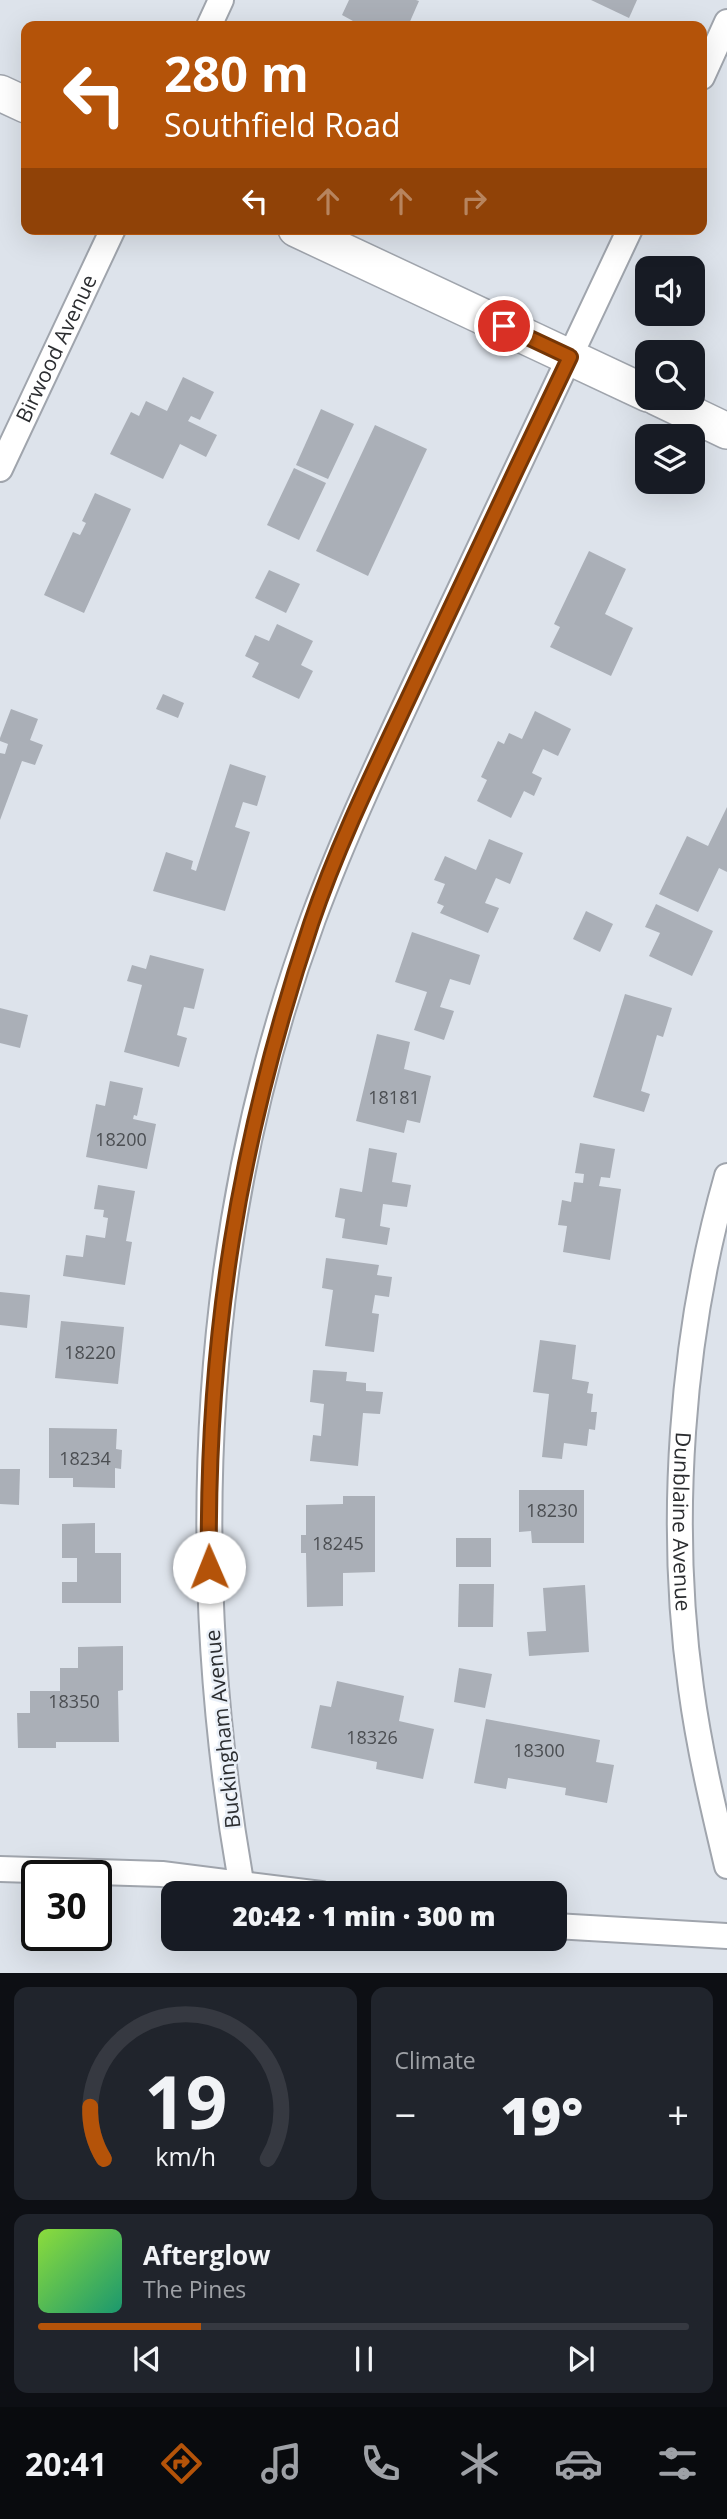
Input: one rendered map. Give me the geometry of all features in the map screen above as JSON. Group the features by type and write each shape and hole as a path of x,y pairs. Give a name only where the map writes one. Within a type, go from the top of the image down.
{"main road":[{"path":"0,93 21,103"},
{"path":"309,235 635,388"},
{"path":"683,410 727,431"}],"street":[{"path":"211,21 221,0"},
{"path":"707,65 727,22"},
{"name":"Birwood Avenue","path":"0,469 110,235"},
{"name":"Buckingham Avenue","path":"241,1881 229,1814 218,1711 209,1593 208,1461 219,1326 233,1220 248,1143 312,920 354,818 627,235"},
{"name":"Dunblaine Avenue","path":"727,1176 700,1301 686,1392 681,1543 691,1687 727,1866"},
{"path":"0,1870 62,1869 241,1881"},
{"path":"567,1927 727,1936"}],"building":[{"path":"349,0 419,1 410,21 353,21 342,15"},
{"path":"591,0 637,0 629,18"},
{"path":"183,377 214,392 200,420 191,416 188,421 217,435 206,457 180,444 163,479 110,454 131,412 139,416 146,401 167,411"},
{"path":"321,409 354,424 328,479 296,465"},
{"path":"375,425 427,449 368,576 316,551"},
{"path":"294,468 326,483 299,540 267,525"},
{"path":"95,493 131,509 84,613 44,595 73,532 80,535 86,523 82,521"},
{"path":"589,551 626,569 605,614 633,628 611,676 550,647 560,627 554,624"},
{"path":"269,570 300,584 286,613 255,598"},
{"path":"277,624 313,641 301,665 313,671 299,699 252,677 259,663 245,656 255,635 269,641"},
{"path":"163,694 184,703 178,718 156,709"},
{"path":"11,709 38,719 30,740 43,745 35,765 22,761 0,820 0,753 5,754 8,744 0,741 0,738"},
{"path":"535,711 571,729 558,756 543,749 532,773 542,778 534,796 524,791 511,818 477,801 487,780 481,777 498,741 504,744 509,733 522,739"},
{"path":"230,764 266,776 257,806 243,802 235,827 250,832 225,911 153,891 166,852 193,861 191,869 196,871"},
{"path":"727,807 727,872 719,868 698,912 659,894 687,836 708,846"},
{"path":"489,839 523,853 510,884 496,878 485,903 499,908 488,933 440,913 444,906 437,903 445,884 434,880 445,856 476,870"},
{"path":"656,904 713,931 692,976 649,956 660,933 645,927"},
{"path":"586,911 613,924 600,952 573,939"},
{"path":"412,932 480,955 470,985 450,979 440,1007 454,1011 444,1040 414,1030 427,992 395,982"},
{"path":"150,955 204,969 194,1009 184,1007 177,1035 187,1038 179,1067 124,1052 142,985 127,981 132,965 146,969"},
{"path":"625,994 672,1008 663,1037 657,1035 641,1091 650,1094 644,1112 593,1097"},
{"path":"0,1008 28,1015 20,1048 0,1043"},
{"path":"377,1034 410,1042 404,1069 431,1076 420,1123 407,1120 404,1133 356,1121"},
{"path":"110,1081 143,1088 137,1116 134,1115 133,1119 156,1124 147,1169 86,1157 96,1104 105,1106"},
{"path":"580,1143 615,1149 610,1178 601,1177 599,1186 621,1189 610,1260 563,1252 567,1226 558,1225 562,1200 571,1202 574,1182 583,1183 584,1174 575,1173"},
{"path":"369,1148 397,1153 392,1182 411,1185 407,1207 383,1204 380,1226 390,1228 387,1245 342,1238 345,1219 335,1217 340,1188 362,1192"},
{"path":"98,1185 135,1191 126,1241 132,1242 125,1285 63,1276 66,1255 83,1257 86,1235 105,1238 108,1218 103,1217 104,1210 94,1209"},
{"path":"326,1258 379,1265 377,1275 392,1277 389,1297 375,1295 372,1313 379,1314 374,1352 325,1346 333,1290 322,1288"},
{"path":"0,1292 30,1295 27,1328 0,1325"},
{"path":"61,1321 124,1327 118,1384 55,1378"},
{"path":"540,1340 576,1345 572,1379 589,1382 587,1393 593,1394 591,1412 597,1412 595,1430 589,1429 587,1446 564,1443 562,1459 542,1457 549,1394 533,1392"},
{"path":"313,1370 347,1372 346,1381 366,1383 366,1391 383,1392 380,1414 363,1413 358,1466 310,1461 313,1435 321,1436 324,1404 310,1402"},
{"path":"49,1428 117,1429 116,1449 122,1450 121,1469 115,1468 115,1488 73,1487 73,1478 49,1478"},
{"path":"0,1469 20,1469 19,1505 0,1504"},
{"path":"519,1490 584,1490 584,1543 532,1543 531,1531 519,1532"},
{"path":"343,1496 375,1496 375,1572 343,1573 343,1606 307,1607 306,1553 301,1553 301,1535 306,1535 306,1505 343,1504"},
{"path":"95,1523 95,1553 121,1553 121,1603 62,1603 62,1582 77,1582 77,1558 62,1558 62,1524"},
{"path":"456,1538 491,1538 491,1567 456,1567"},
{"path":"459,1584 494,1584 493,1627 458,1627"},
{"path":"585,1585 589,1652 529,1656 527,1632 546,1631 543,1588"},
{"path":"123,1646 123,1690 118,1691 119,1742 56,1742 56,1748 18,1748 17,1713 30,1713 30,1691 60,1691 60,1668 78,1668 78,1647"},
{"path":"459,1668 492,1674 485,1708 454,1702"},
{"path":"337,1681 404,1696 399,1721 434,1729 423,1779 376,1769 377,1762 311,1748 320,1705 331,1707"},
{"path":"486,1719 600,1740 596,1762 614,1765 607,1803 565,1795 566,1788 508,1778 506,1789 474,1783"}],"route":[{"path":"209,1567 208,1461 219,1326 233,1220 248,1143 279,1028 312,920 359,806 570,357 504,326"}]}
